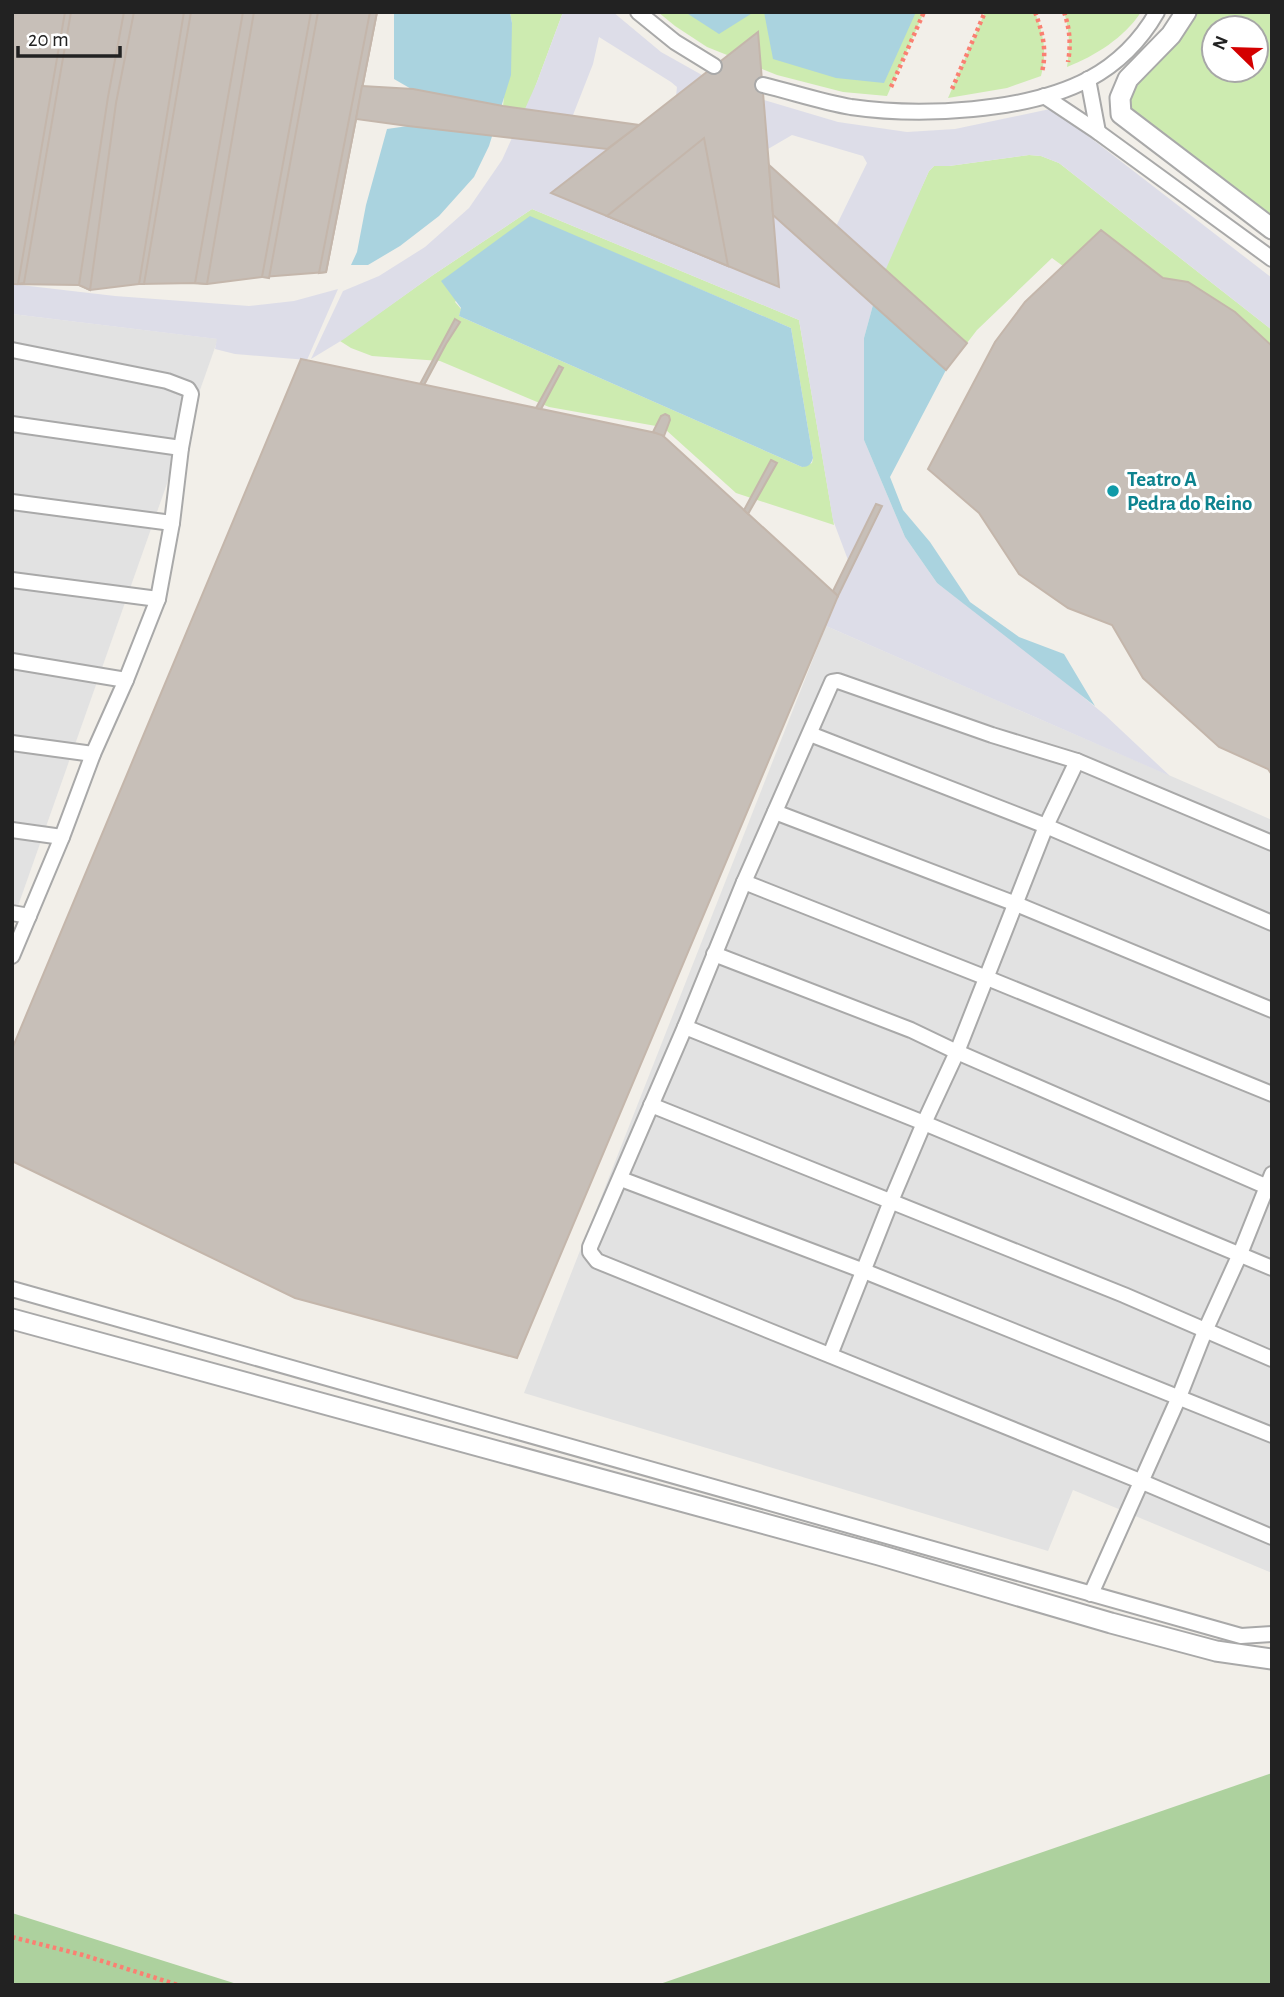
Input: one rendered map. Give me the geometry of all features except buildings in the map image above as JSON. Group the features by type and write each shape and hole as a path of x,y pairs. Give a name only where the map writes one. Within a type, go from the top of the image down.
{"street":[{"path":"1186,12 1171,35 1128,79 1120,98 1121,114 1272,229"},
{"path":"12,1319 879,1555 1111,1623 1216,1651 1272,1659"}],"lane":[{"path":"638,12 675,42 714,66"},
{"path":"763,85 851,107 934,113 986,107 1044,96 1088,79 1114,62 1141,38 1157,12"},
{"path":"1088,79 1098,132"},
{"path":"1044,96 1098,132 1272,259"},
{"path":"12,350 167,382 188,389 191,394 158,599 12,956"},
{"path":"12,424 181,448"},
{"path":"12,502 172,523"},
{"path":"12,580 158,599"},
{"path":"12,662 125,680"},
{"path":"1272,844 1077,761 834,681 829,685 744,882 621,1179 590,1247 590,1252 597,1261 1272,1537"},
{"path":"810,734 1046,826 1272,923"},
{"path":"12,743 93,754"},
{"path":"830,1355 891,1201 957,1052 1046,826 1077,761"},
{"path":"775,812 1016,904 1272,1010"},
{"path":"12,830 62,837"},
{"path":"744,882 1272,1094"},
{"path":"12,913 29,916"},
{"path":"714,954 911,1030 957,1052 1270,1183 1091,1594"},
{"path":"685,1027 1272,1268"},
{"path":"652,1105 1124,1295 1272,1359"},
{"path":"621,1179 864,1271 1272,1435"},
{"path":"12,1289 1241,1636 1272,1634"}],"path":[{"path":"887,96 924,12"},
{"path":"948,98 985,12"},
{"path":"1035,12 1044,39 1045,59 1041,76 1054,72"},
{"path":"1064,12 1070,49 1067,67"},
{"path":"12,1937 83,1955 177,1985"}],"green space":[{"path":"510,12 563,12 527,109 503,106 512,23"},
{"path":"658,12 924,12 887,96 843,92 777,75 707,47"},
{"path":"985,12 1035,12 1044,44 1041,76 1007,88 948,98"},
{"path":"1064,12 1141,12 1126,30 1108,45 1067,67 1069,40"},
{"path":"1186,12 1272,12 1272,229 1130,123 1128,79"},
{"path":"1029,155 1041,156 1059,163 1272,330 1272,420 1052,258 977,330 967,343 884,269 929,171 934,166"},
{"path":"532,209 799,320 834,525 736,493 666,430 656,426 549,407 440,361 372,356 340,341","holes":["530,217 791,328 813,458 812,463 802,467 459,316 461,309 455,302"]},
{"path":"1272,1773 1272,1985 657,1985"},
{"path":"12,1913 240,1985 12,1985"}],"shaded area":[{"path":"563,12 613,12 661,52 702,75 676,96 677,87 671,82 599,37 593,64 565,144 607,149 551,193 778,286 773,215 821,257 867,163 863,156 792,135 768,149 764,100 838,122 907,132 955,129 1050,109 1272,278 1272,330 1059,163 1041,156 1029,155 934,166 929,171 878,287 864,338 864,440 905,537 937,583 1035,657 1105,715 1170,776 826,626 851,568 833,520 799,320 532,209 311,359 343,291 379,276 425,247 469,208 502,160 537,82"},
{"path":"12,284 115,296 249,306 294,301 338,289 307,360 235,354 215,349 217,339 12,314"},
{"path":"12,314 218,339 12,923"},
{"path":"826,626 1272,820 1272,1573 1073,1490 1048,1551 524,1393"}],"water":[{"path":"394,12 510,12 511,75 489,146 474,177 439,216 400,246 368,265 351,265 357,252 366,205 387,129 408,126 413,90 394,79"},
{"path":"685,12 754,12 719,34"},
{"path":"764,12 916,12 884,83 836,78 773,59"},
{"path":"530,216 791,328 813,458 809,465 802,467 459,316 461,308 441,281"},
{"path":"873,305 946,370 890,477 903,510 930,542 970,602 1019,637 1064,654 1095,706 937,583 905,537 864,440 864,338"}],"place":[{"name":"Teatro A Pedra do Reino","path":"1113,491"}]}
